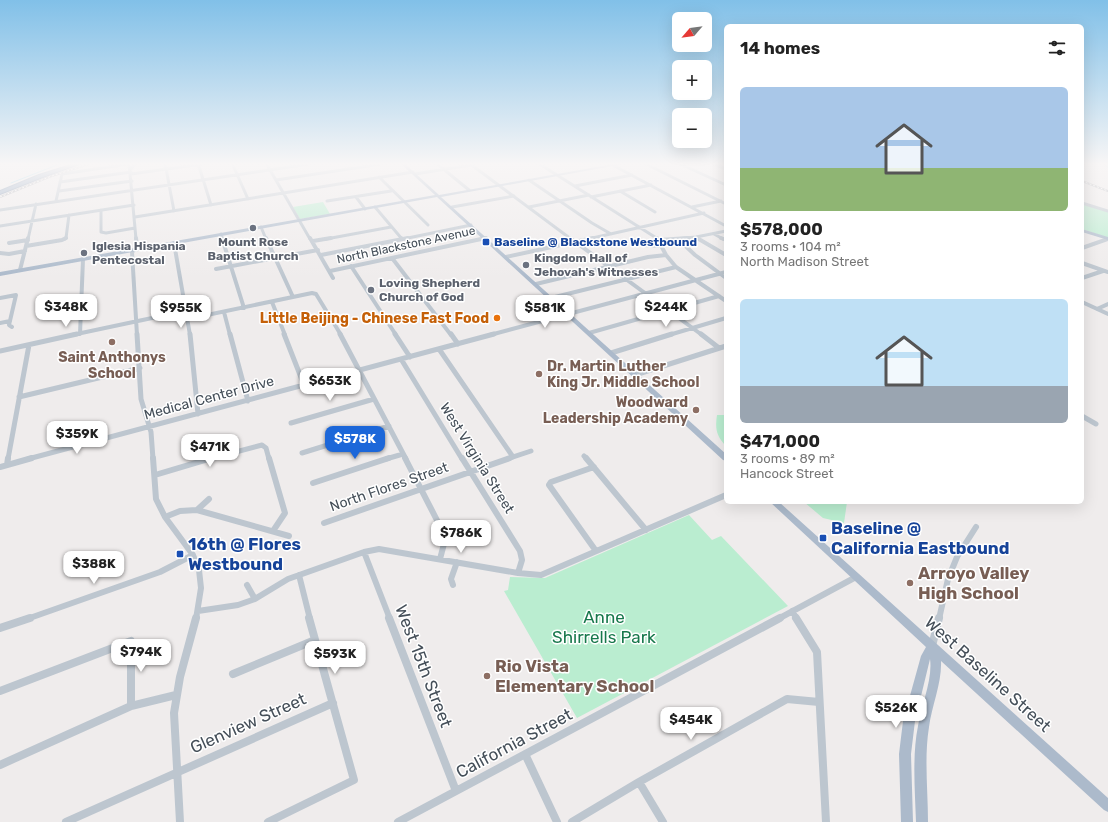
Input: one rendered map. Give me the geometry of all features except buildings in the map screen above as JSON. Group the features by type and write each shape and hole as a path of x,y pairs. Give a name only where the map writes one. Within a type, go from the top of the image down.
{"main road":[{"path":"0,274 408,201"},
{"path":"445,201 724,456"},
{"path":"1084,231 1108,239"},
{"name":"West Baseline Street","path":"776,504 1108,806"},
{"path":"907,822 905,754 909,721 926,656 932,646"},
{"path":"922,822 921,750 923,727 934,682 936,662 932,646"}],"street":[{"path":"0,211 54,201"},
{"path":"134,201 137,247 132,252 141,400 149,427 152,432 156,499 165,517 193,555 199,570 200,588 198,612 180,677 174,713 176,772 180,822"},
{"path":"172,201 174,210"},
{"path":"135,217 231,201"},
{"path":"288,201 334,278"},
{"path":"359,201 365,209"},
{"path":"452,207 484,201"},
{"path":"521,201 719,348"},
{"path":"529,207 558,201"},
{"path":"561,201 610,234"},
{"path":"599,201 641,227 659,240 666,255 676,267 724,300"},
{"path":"637,201 655,212"},
{"path":"681,201 724,225"},
{"path":"692,207 719,201"},
{"path":"404,202 428,225"},
{"path":"20,270 36,204"},
{"path":"1084,204 1108,211"},
{"path":"0,226 134,205"},
{"path":"375,207 402,239"},
{"path":"101,210 101,232 106,233 135,228"},
{"path":"506,257 704,213"},
{"path":"26,246 66,238 69,215"},
{"path":"321,255 471,225"},
{"path":"261,227 293,297"},
{"path":"313,241 391,227"},
{"path":"659,240 696,237 724,232"},
{"path":"220,234 244,308"},
{"path":"714,234 724,239"},
{"path":"696,237 724,254"},
{"name":"North Blackstone Avenue","path":"330,271 486,238"},
{"path":"678,239 696,257 724,276"},
{"path":"1084,247 1108,239"},
{"path":"9,243 28,240"},
{"path":"174,243 185,311 188,319 198,414"},
{"path":"645,245 661,246"},
{"path":"216,269 318,250"},
{"path":"0,253 9,254 25,251"},
{"path":"536,284 656,256 666,255"},
{"path":"392,258 458,344"},
{"path":"80,334 83,259"},
{"path":"1084,264 1108,272"},
{"path":"351,266 410,357"},
{"path":"551,298 676,267"},
{"path":"1084,277 1108,269"},
{"name":"Medical Center Drive","path":"0,467 724,272"},
{"path":"188,319 312,293 316,294 360,371 442,530 445,540 440,559"},
{"path":"0,298 16,295 9,325 12,326"},
{"path":"589,333 718,296"},
{"path":"272,302 304,385"},
{"path":"1084,303 1108,314"},
{"path":"1097,309 1108,304"},
{"path":"0,351 185,311"},
{"path":"224,312 248,401"},
{"path":"611,353 724,319"},
{"path":"0,323 10,321"},
{"path":"7,465 29,345"},
{"path":"635,375 724,347"},
{"path":"439,349 513,457"},
{"name":"West Virginia Street","path":"401,359 520,551 522,560 518,573"},
{"path":"19,397 140,368"},
{"path":"291,422 374,399"},
{"path":"1084,417 1096,424"},
{"path":"302,453 389,426"},
{"path":"155,475 262,445 266,448 285,513 273,531"},
{"name":"North Flores Street","path":"324,523 531,451"},
{"path":"313,483 403,454"},
{"path":"584,456 646,530"},
{"path":"594,468 551,482 549,485 596,551"},
{"path":"198,612 238,605 255,599 288,579 298,575 364,552 379,549 518,573 540,575 724,496"},
{"path":"197,510 209,499"},
{"path":"165,517 177,511 186,509 197,510 290,536"},
{"path":"932,646 948,579 957,557 976,527"},
{"name":"West 15th Street","path":"364,552 456,791"},
{"path":"0,628 160,572 193,555"},
{"path":"453,585 451,579 457,562"},
{"path":"268,822 354,780 298,575"},
{"name":"California Street","path":"398,822 856,576"},
{"path":"248,585 255,599"},
{"path":"792,611 817,652 826,822"},
{"path":"0,691 131,640 131,706"},
{"path":"233,674 315,640"},
{"path":"0,765 37,750 131,706 176,695"},
{"path":"572,822 639,782 787,699 819,702"},
{"name":"Glenview Street","path":"66,822 333,703"},
{"path":"525,754 557,822"},
{"path":"639,782 663,822"}],"green space":[{"path":"323,202 330,214 300,219 293,207"},
{"path":"1084,205 1108,212 1108,238 1084,230"},
{"path":"717,415 724,415 724,444 718,435 716,424"},
{"path":"806,504 847,504 844,523 823,518"},
{"name":"Anne Shirrells Park","path":"689,515 712,540 721,536 788,606 577,718 504,591 508,590 510,577 545,578"}],"place":[{"name":"Mount Rose Baptist Church","path":"253,228"},
{"name":"Baseline @ Blackstone Westbound","path":"486,242"},
{"name":"Iglesia Hispania Pentecostal","path":"84,253"},
{"name":"Kingdom Hall of Jehovah's Witnesses","path":"526,265"},
{"name":"Loving Shepherd Church of God","path":"371,290"},
{"name":"Little Beijing - Chinese Fast Food","path":"497,318"},
{"name":"Saint Anthonys School","path":"112,342"},
{"name":"Dr. Martin Luther King Jr. Middle School","path":"539,374"},
{"name":"Woodward Leadership Academy","path":"696,410"},
{"name":"Baseline @ California Eastbound","path":"823,538"},
{"name":"16th @ Flores Westbound","path":"180,554"},
{"name":"Arroyo Valley High School","path":"910,583"},
{"name":"Rio Vista Elementary School","path":"487,676"}]}
